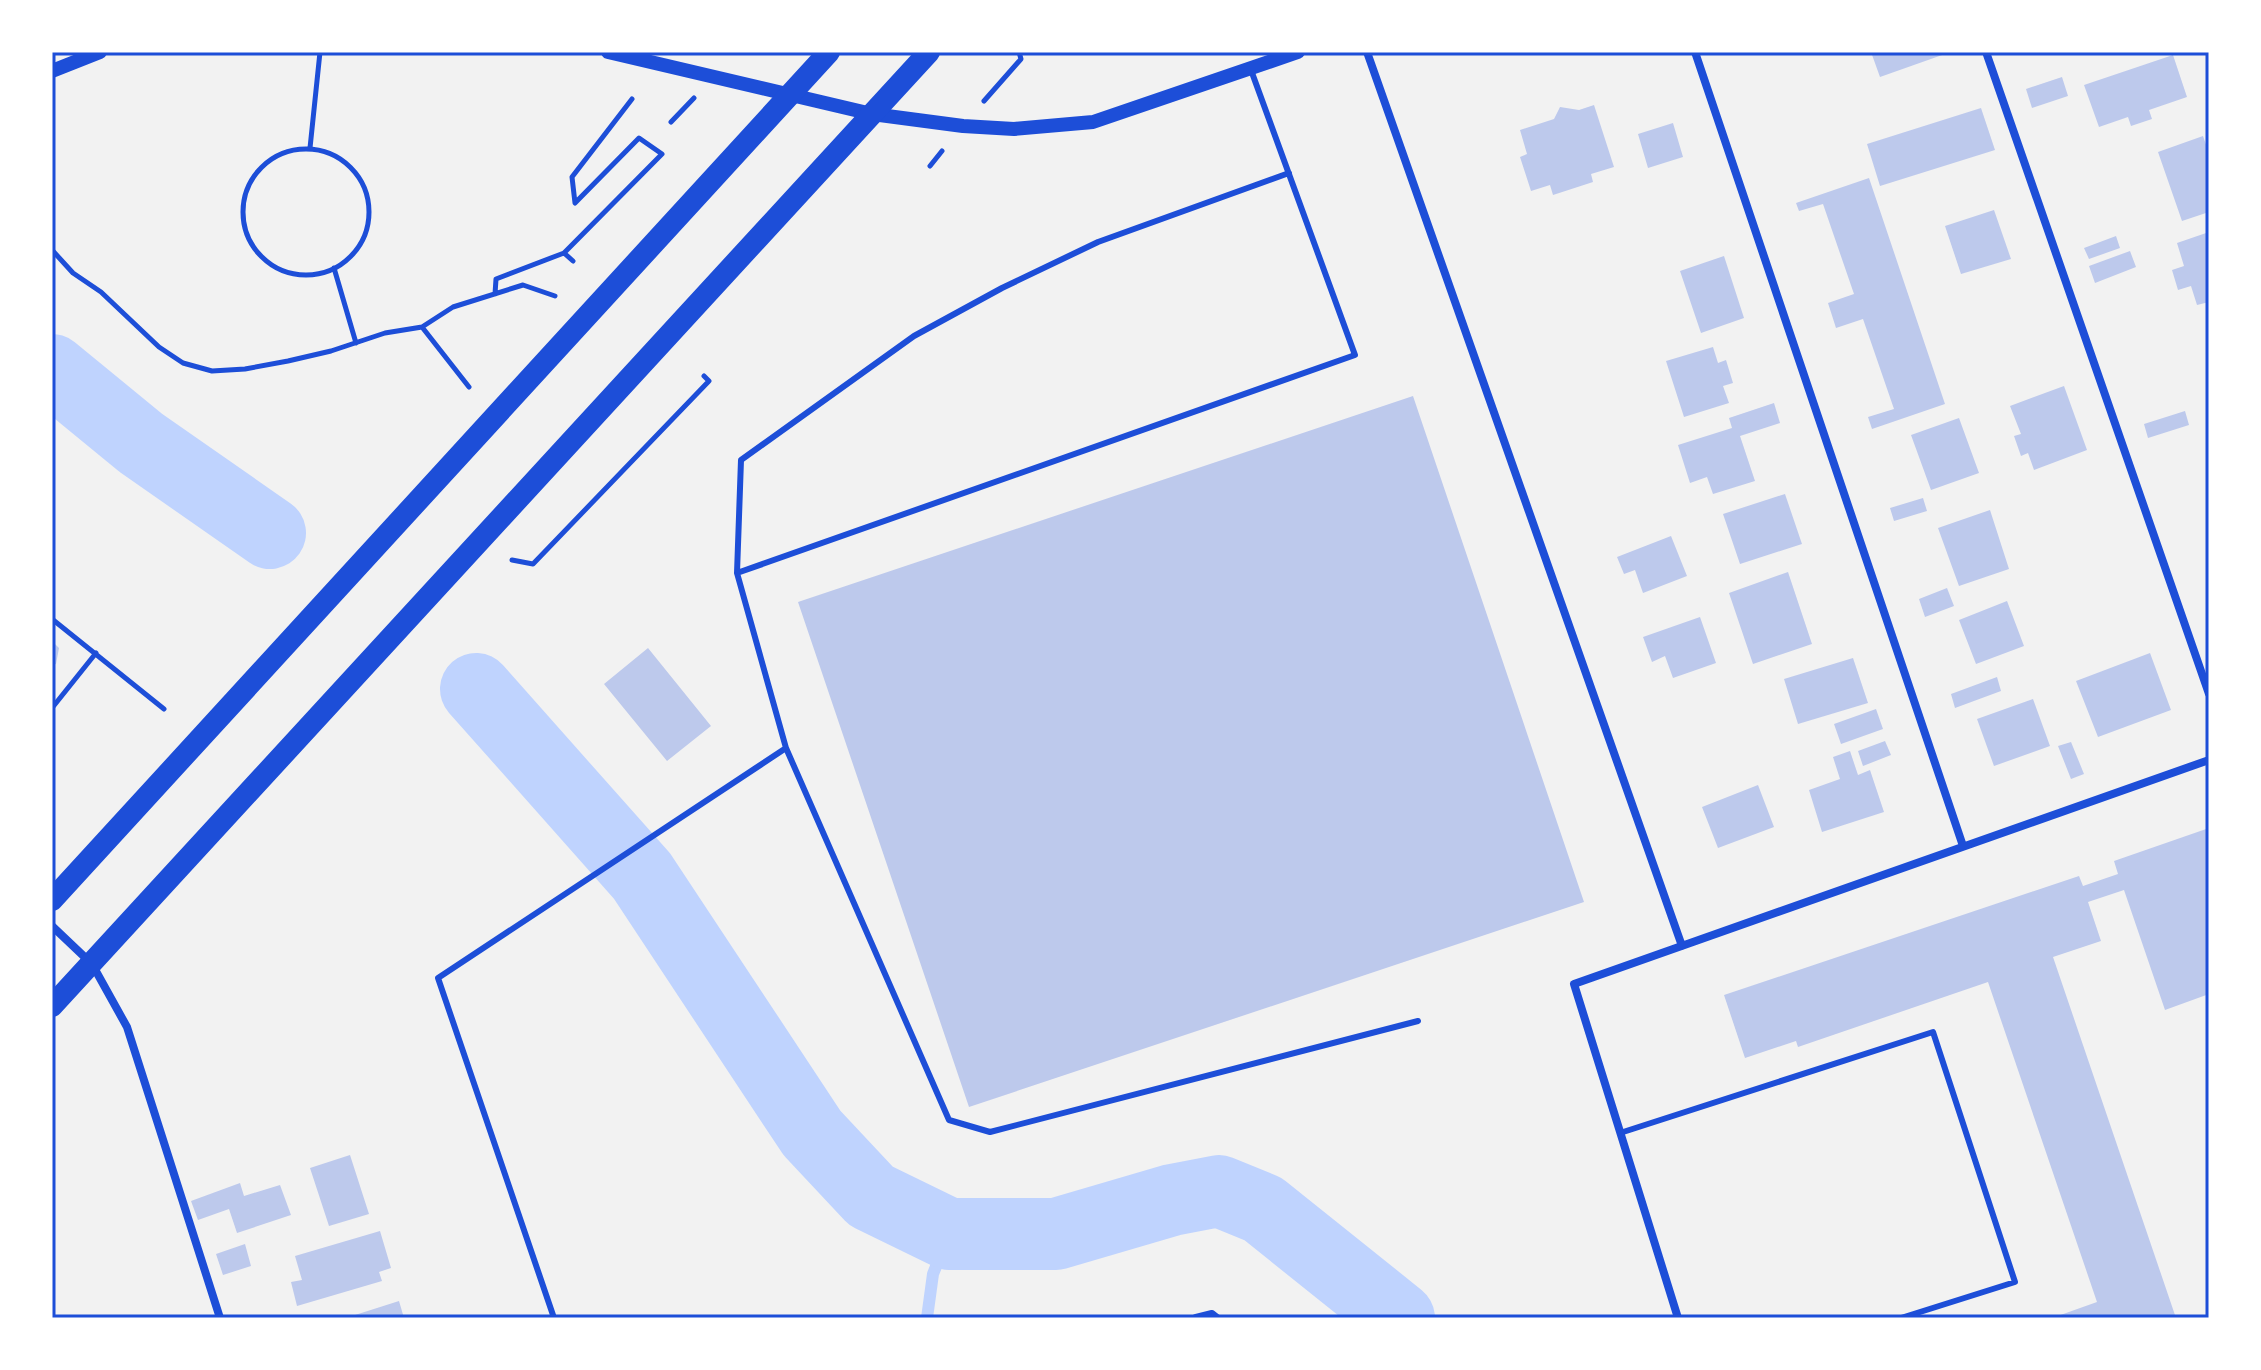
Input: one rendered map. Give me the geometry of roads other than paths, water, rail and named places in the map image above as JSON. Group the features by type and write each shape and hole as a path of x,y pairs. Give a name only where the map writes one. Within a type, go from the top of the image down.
{"highway":[{"path":"52,900 829,52"},
{"path":"52,1006 929,52"}],"street":[{"path":"52,71 100,52"},
{"path":"609,52 872,114 1014,129 1093,122 1298,52"},
{"path":"1367,52 1682,946"},
{"path":"1695,52 1963,846"},
{"path":"1986,52 2209,694"},
{"path":"1678,1318 1574,984 2209,760"},
{"path":"52,926 92,964 127,1027 220,1318"},
{"path":"1196,1318 1212,1314 1217,1318"}],"lane":[{"path":"737,573 1355,355 1251,69"},
{"path":"1289,173 1098,242 1002,288 914,336 741,460 737,573 786,748 949,1120 990,1132 1418,1021"},
{"path":"554,1318 438,978 786,748"},
{"path":"1620,1133 1933,1032 2015,1282 1901,1318"}],"waterway":[{"path":"52,370 141,443 270,533"},
{"path":"476,689 642,876 812,1133 871,1196 949,1234 1056,1234 1172,1200 1219,1191 1263,1209 1399,1318"},
{"path":"927,1318 933,1274 949,1234"}]}
